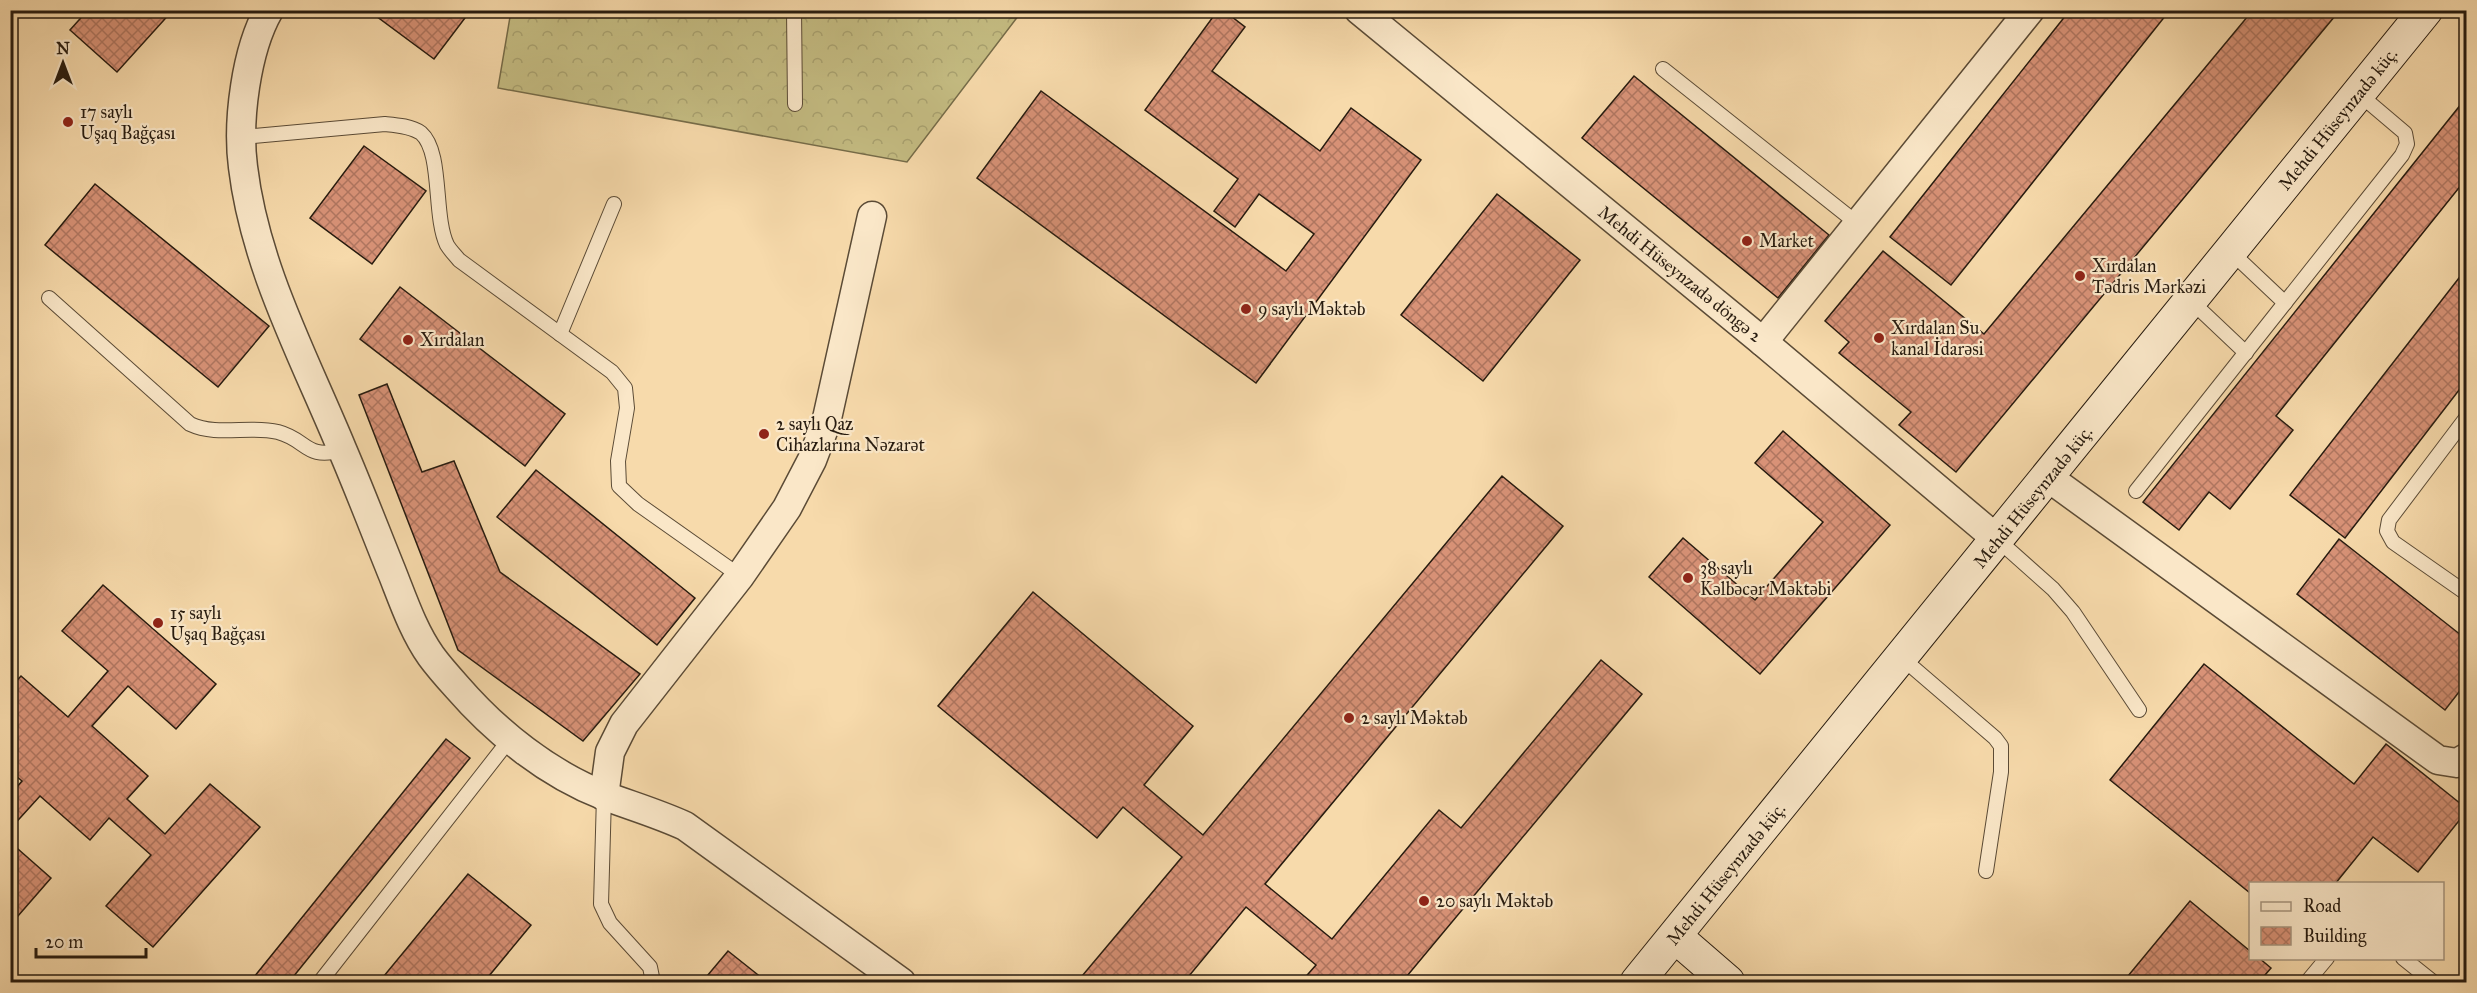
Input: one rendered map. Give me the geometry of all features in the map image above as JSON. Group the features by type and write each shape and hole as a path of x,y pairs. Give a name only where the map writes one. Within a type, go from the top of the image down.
{"street":[{"path":"269,10 249,58 243,107 242,165 256,234 275,293 342,450 412,624 431,656 458,689 510,739 559,774 604,796 661,815 685,826 902,982"},
{"name":"Mehdi Hüseynzadə döngə 2","path":"1359,10 1763,342 1998,540"},
{"name":"Mehdi Hüseynzadə küç.","path":"1637,982 2049,478 2426,10"},
{"path":"1763,342 1858,224 2020,14"},
{"path":"604,796 610,752 624,724 740,576 787,508 812,460 826,423 872,216"},
{"path":"2049,478 2438,760 2457,763 2466,758"},
{"path":"1676,937 1728,982"}],"lane":[{"path":"794,10 795,104"},
{"path":"1662,69 1858,224"},
{"path":"2136,490 2402,155 2407,144 2405,133 2359,94"},
{"path":"243,137 385,124 403,126 419,132 431,145 442,229 447,246 459,260 612,372 625,388 627,408 618,461 620,486 638,504 740,576"},
{"path":"560,334 614,204"},
{"path":"2231,252 2285,303"},
{"path":"49,298 190,424 205,431 241,429 277,432 290,437 311,452 326,454 342,450"},
{"path":"2191,301 2246,352"},
{"path":"2466,418 2388,520 2387,531 2393,542 2466,592"},
{"path":"1998,540 2053,589 2073,612 2139,710"},
{"path":"1902,658 1995,738 2001,746 2001,772 1986,871"},
{"path":"320,982 510,739"},
{"path":"604,796 601,904 610,923 650,967 653,982"},
{"path":"2307,982 2325,960"},
{"path":"2406,960 2433,982"}],"green space":[{"path":"511,11 1022,11 907,162 498,88"}],"building":[{"path":"88,10 173,10 117,72 70,30"},
{"path":"374,10 471,10 434,59 372,13"},
{"path":"1218,10 1223,10 1245,27 1212,71 1320,151 1351,108 1421,160 1256,383 977,178 1041,91 1286,271 1314,234 1259,194 1235,227 1214,211 1238,179 1145,110"},
{"path":"2070,10 2170,10 1951,285 1890,237"},
{"path":"2253,10 2340,10 1956,472 1899,425 1911,412 1839,353 1849,342 1825,321 1883,251 1984,334"},
{"path":"1634,76 1829,235 1778,298 1582,138"},
{"path":"2466,98 2466,179 2276,416 2293,430 2230,509 2209,492 2179,530 2143,502"},
{"path":"364,146 426,191 372,264 310,218"},
{"path":"95,184 269,326 218,387 45,245"},
{"path":"1497,194 1580,260 1483,381 1401,315"},
{"path":"2466,269 2466,381 2345,538 2290,495"},
{"path":"400,287 565,414 525,466 360,339"},
{"path":"387,384 422,472 454,461 500,572 640,674 583,741 458,650 359,395"},
{"path":"1783,431 1890,525 1760,674 1649,577 1683,538 1755,600 1823,522 1755,463"},
{"path":"536,470 695,598 657,645 497,517"},
{"path":"1502,476 1563,526 1265,884 1332,939 1439,810 1461,828 1601,660 1642,694 1402,982 1301,982 1316,965 1246,907 1184,982 1077,982 1182,857 1123,807 1097,838 938,706 1033,592 1193,726 1144,785 1203,835"},
{"path":"2339,539 2466,639 2466,683 2445,710 2297,594"},
{"path":"103,585 216,684 176,729 128,686 92,726 148,776 127,799 165,834 210,784 260,827 153,947 106,906 151,855 109,818 90,840 40,796 10,829 10,795 22,781 10,771 10,688 21,676 68,717 108,671 62,631"},
{"path":"2204,664 2354,784 2386,744 2466,808 2466,812 2418,872 2373,837 2337,882 2249,882 2249,892 2110,780"},
{"path":"446,739 470,758 289,982 250,982"},
{"path":"10,842 51,878 11,924 10,924"},
{"path":"468,874 531,925 484,982 379,982"},
{"path":"2190,901 2249,950 2249,960 2261,960 2271,968 2259,982 2123,982"},
{"path":"728,951 767,982 702,982"}],"place":[{"name":"17 saylı Uşaq Bağçası","path":"68,122"},
{"name":"Market","path":"1747,241"},
{"name":"Xırdalan Tədris Mərkəzi","path":"2080,276"},
{"name":"9 saylı Məktəb","path":"1246,309"},
{"name":"Xırdalan Su kanal İdarəsi","path":"1879,338"},
{"name":"Xırdalan","path":"408,340"},
{"name":"2 saylı Qaz Cihazlarına Nəzarət","path":"764,434"},
{"name":"38 saylı Kəlbəcər Məktəbi","path":"1688,578"},
{"name":"15 saylı Uşaq Bağçası","path":"158,623"},
{"name":"2 saylı Məktəb","path":"1349,718"},
{"name":"20 saylı Məktəb","path":"1424,901"}]}
